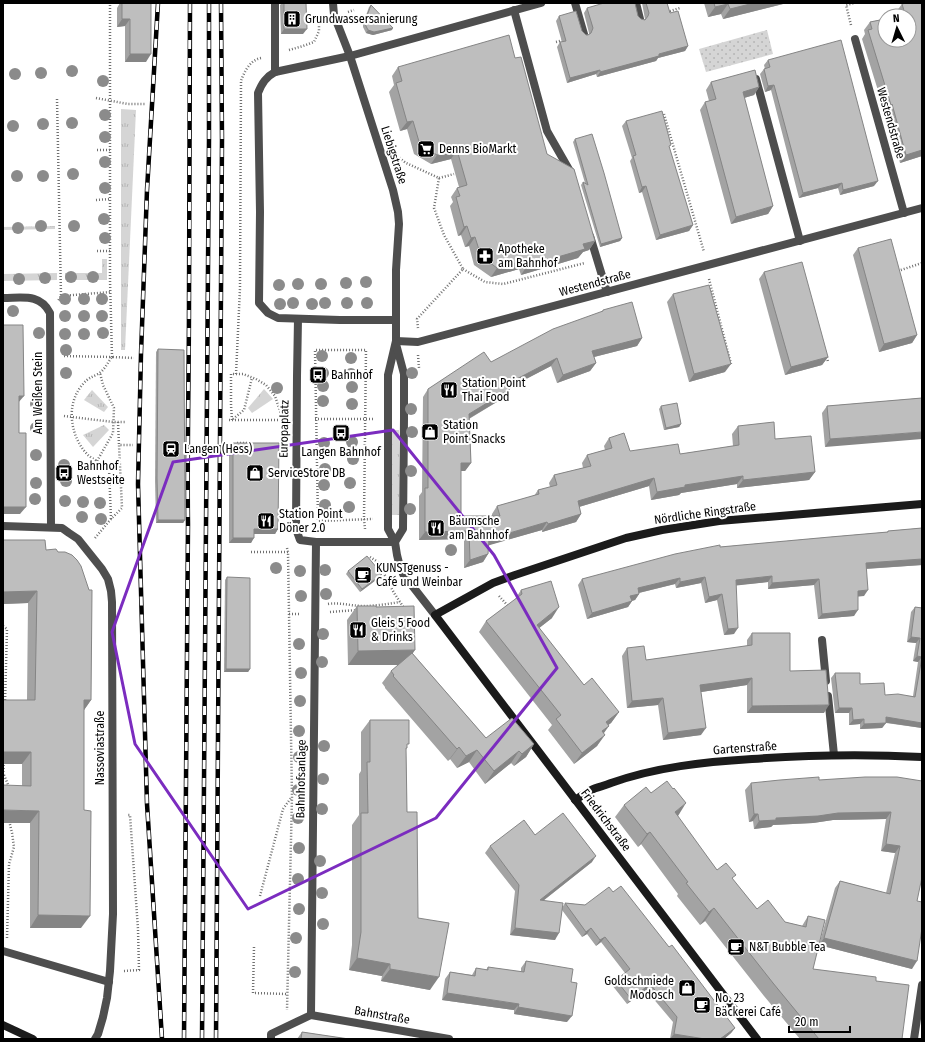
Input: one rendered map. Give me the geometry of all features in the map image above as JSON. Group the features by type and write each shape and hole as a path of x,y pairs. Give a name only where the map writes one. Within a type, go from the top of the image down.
{"street":[{"path":"275,3 275,72"},
{"name":"Liebigstraße","path":"333,3 334,15 350,56 393,190 398,212 400,224 396,270 396,320"},
{"path":"435,615 403,574 399,563 396,542 388,529 388,375 396,341 396,320 278,318 268,314 259,303 260,212 258,92 268,76 275,72 350,56 541,3"},
{"path":"575,3 584,34"},
{"path":"636,3 640,19"},
{"path":"514,10 547,130 573,176 575,184"},
{"name":"Westendstraße","path":"855,39 904,213"},
{"path":"754,73 800,241"},
{"name":"Westendstraße","path":"396,341 418,342 922,208"},
{"path":"588,229 607,292"},
{"name":"Am Weißen Stein","path":"3,298 33,298 47,307 50,313 51,527"},
{"name":"Europaplatz","path":"298,319 296,529 300,540 316,542 396,542"},
{"path":"396,341 404,374 403,529 396,542"},
{"name":"Nördliche Ringstraße","path":"435,615 493,583 626,538 690,524 922,504"},
{"name":"Nassoviastraße","path":"3,526 62,528 78,539 102,569 108,579 111,591 113,914 107,998 103,1017 95,1039"},
{"name":"Bahnhofsanlage","path":"311,1015 316,542"},
{"name":"Friedrichstraße","path":"435,615 756,1039"},
{"path":"822,640 834,755"},
{"name":"Gartenstraße","path":"575,800 591,790 621,780 642,774 703,763 834,755 922,756"},
{"path":"5,951 109,982"},
{"path":"914,1039 922,985"},
{"path":"271,1039 271,1034 311,1015"},
{"name":"Bahnstraße","path":"311,1015 449,1039"},
{"path":"3,1025 33,1039"}],"path":[{"path":"110,3 110,251 112,357 100,373 90,377 78,390 72,406 71,417 78,441 89,456 109,468 112,519"},
{"path":"855,3 846,5 855,39"},
{"path":"667,12 680,8"},
{"path":"556,42 584,34"},
{"path":"96,98 128,104 145,104"},
{"path":"56,99 61,296 111,292"},
{"path":"664,114 708,265"},
{"path":"96,150 110,150"},
{"path":"393,153 406,163 439,178 454,174"},
{"path":"439,178 434,208 444,235 463,270 485,282 503,284 597,260"},
{"path":"96,200 111,199"},
{"path":"97,252 110,251"},
{"path":"897,271 922,264"},
{"path":"419,373 417,319 463,270"},
{"path":"709,280 731,364"},
{"path":"315,350 366,350 366,419 364,519 318,521 315,350"},
{"path":"826,355 828,362"},
{"path":"50,356 134,358"},
{"path":"97,461 113,433 114,408 103,385 100,373"},
{"path":"231,420 232,374 243,374 266,385 275,396 281,412 282,426"},
{"path":"231,420 244,410 252,378"},
{"path":"71,417 125,422"},
{"path":"297,419 388,418"},
{"path":"231,420 282,420"},
{"path":"85,548 122,508 118,422"},
{"path":"237,443 252,444"},
{"path":"119,446 133,445"},
{"path":"251,552 288,552 292,797 287,1026"},
{"path":"367,555 378,562 394,593 404,608 409,611"},
{"path":"503,601 510,609"},
{"path":"315,611 322,605 335,603 364,606 400,602"},
{"path":"396,608 404,608"},
{"path":"289,614 315,611 364,610"},
{"path":"3,626 7,630 5,706"},
{"path":"4,759 4,775 9,788"},
{"path":"260,896 283,809 292,797"},
{"path":"112,817 130,815 138,929 139,970"},
{"path":"5,951 9,864 14,847 9,817"},
{"path":"254,947 253,993 287,994"}],"highlighted area":[{"path":"393,430 494,555 557,668 436,818 248,909 135,744 112,632 173,462"}],"green space":[{"path":"767,30 773,54 706,72 699,49"},
{"path":"121,109 136,110 125,350 121,350"},
{"path":"55,226 55,229 3,230 3,227"},
{"path":"102,259 107,259 107,280 65,280 65,273 102,273"},
{"path":"57,273 57,280 3,281 3,274"},
{"path":"264,389 273,399 252,413 248,408"},
{"path":"92,390 108,407 104,412 84,400"},
{"path":"104,425 109,430 93,447 83,435"},
{"path":"392,430 399,430 399,515 392,515"}],"building":[{"path":"122,3 151,3 151,54 130,54 130,19 122,19"},
{"name":"Grundwassersanierung","path":"284,3 306,3 307,29 284,29"},
{"path":"604,3 635,3 638,16 645,20 649,13 646,3 667,3 670,13 678,11 688,46 659,54 659,56 600,72 600,70 570,78 560,42 566,41 559,16 576,11 582,31 588,35 591,33 593,28 587,8"},
{"path":"714,3 754,3 730,9 728,4 715,7"},
{"path":"922,3 922,150 906,155 892,104 891,105 868,30 872,29 870,22 877,21 877,48 917,48 917,8 903,8 902,4"},
{"path":"371,5 393,28 374,32 368,30 365,21"},
{"path":"509,35 515,58 521,57 547,154 574,169 595,241 583,244 585,249 527,266 525,260 497,268 481,256 475,237 471,238 467,226 464,227 456,197 460,196 457,188 467,185 457,150 437,155 420,145 413,121 407,122 396,83 402,81 398,67"},
{"path":"841,40 878,181 843,190 842,183 803,193 774,85 768,86 764,69 770,67 768,60"},
{"path":"755,70 759,87 743,92 773,206 736,217 705,102 716,99 711,82"},
{"path":"662,111 671,145 669,146 693,225 660,235 646,186 642,187 633,156 636,155 626,121"},
{"path":"592,134 622,238 601,244 583,182 588,185 575,139"},
{"path":"891,239 917,335 884,344 858,248"},
{"path":"802,262 828,357 791,367 764,272"},
{"path":"709,285 731,364 694,374 673,294"},
{"path":"632,302 642,338 592,351 596,363 563,375 557,358 507,384 510,389 469,414 471,463 461,463 461,516 500,516 497,506 539,494 538,490 557,485 554,475 591,466 587,455 612,448 609,438 624,433 630,451 678,444 680,454 739,445 738,426 774,422 775,439 811,436 815,472 743,480 743,476 685,485 685,487 657,492 654,478 578,501 581,514 489,539 488,554 470,560 469,531 425,532 425,488 428,488 428,389 484,352 491,362 553,329 603,310"},
{"path":"3,325 23,325 24,396 19,396 19,433 26,433 26,507 3,507"},
{"path":"158,349 184,350 185,520 158,520"},
{"path":"922,398 922,432 830,439 827,406"},
{"path":"677,403 681,424 666,428 661,406"},
{"path":"233,443 279,443 278,529 254,529 254,538 233,538"},
{"path":"922,528 922,559 866,563 868,590 858,591 858,610 822,614 819,579 772,583 772,576 736,580 738,628 728,629 722,594 709,597 705,577 680,582 680,578 638,588 639,594 630,596 632,601 592,613 582,579 675,554 720,545 720,547"},
{"path":"3,540 45,540 46,550 56,549 58,552 65,552 72,555 81,566 89,590 92,590 91,700 84,700 84,810 91,811 90,916 38,915 39,811 3,810 3,785 31,786 31,752 3,752 3,700 35,700 37,591 3,592"},
{"name":"KUNSTgenuss - Café und Weinbar","path":"367,556 382,574 362,589 348,571"},
{"path":"227,577 250,578 250,669 226,669"},
{"path":"551,581 559,607 537,625 584,685 592,678 619,712 606,722 609,726 602,731 605,735 582,753 556,719 561,715 486,621 522,594 521,590"},
{"path":"357,606 414,606 415,650 358,651"},
{"path":"915,607 922,608 922,657 917,656 920,638 911,637"},
{"path":"752,633 790,633 790,671 826,670 829,705 752,706 752,678 700,685 706,728 668,733 663,698 632,701 627,648 644,646 646,660 752,645"},
{"path":"412,653 486,738 512,718 534,744 522,754 519,751 494,771 477,750 466,756 459,747 457,749 393,676 394,675 391,671"},
{"path":"922,657 922,723 886,717 886,723 864,724 864,719 853,720 852,708 839,708 835,673 860,673 860,684 884,683 885,695 898,694 915,697"},
{"path":"370,720 409,720 409,744 407,744 406,748 407,812 417,812 418,918 449,923 439,977 390,969 390,964 357,958 361,932 361,813 368,813 367,762 370,762"},
{"path":"819,777 819,780 865,777 897,777 922,781 922,877 917,901 922,902 922,928 917,961 824,938 840,881 890,894 900,846 886,844 891,812 838,813 818,816 776,818 776,820 759,821 758,814 754,814 751,783"},
{"path":"667,781 686,803 675,812 717,870 726,863 736,875 732,878 757,909 768,900 785,922 806,927 808,916 825,920 813,969 876,977 876,981 909,985 902,1039 819,1039 714,908 709,912 686,883 688,882 650,832 647,834 624,805 646,787 651,793"},
{"path":"563,813 596,856 540,900 563,903 559,933 515,928 519,885 490,846 524,820 535,835"},
{"path":"621,886 669,947 672,945 735,1028 720,1039 705,1039 674,1034 677,1017 650,984 631,999 616,980 630,969 605,937 600,940 591,928 586,932 565,903 585,905 609,887 613,892"},
{"path":"526,961 573,969 571,982 577,983 572,1016 518,1007 519,1004 447,993 450,972 475,976 476,968 488,970 488,967 524,972"},
{"path":"302,1032 349,1039 301,1039"}],"railway":[{"path":"158,3 147,190 138,484 147,804 162,1039"},
{"path":"184,1039 190,3"},
{"path":"202,1039 209,3"},
{"path":"216,1039 222,140 221,3"}],"place":[{"name":"Grundwassersanierung","path":"292,19"},
{"name":"Denns BioMarkt","path":"426,149"},
{"name":"Apotheke am Bahnhof","path":"485,256"},
{"name":"Bahnhof","path":"318,375"},
{"name":"Station Point Thai Food","path":"449,390"},
{"name":"Station Point Snacks","path":"430,432"},
{"name":"Langen Bahnhof","path":"341,433"},
{"name":"Langen (Hess)","path":"171,449"},
{"name":"Bahnhof Westseite","path":"64,473"},
{"name":"ServiceStore DB","path":"255,473"},
{"name":"Station Point Döner 2.0","path":"266,521"},
{"name":"Bäumsche am Bahnhof","path":"436,528"},
{"name":"KUNSTgenuss - Café und Weinbar","path":"363,575"},
{"name":"Gleis 5 Food & Drinks","path":"358,630"},
{"name":"N&T Bubble Tea","path":"736,947"},
{"name":"Goldschmiede Modosch","path":"687,988"},
{"name":"No. 23 Bäckerei Café","path":"702,1005"}]}
